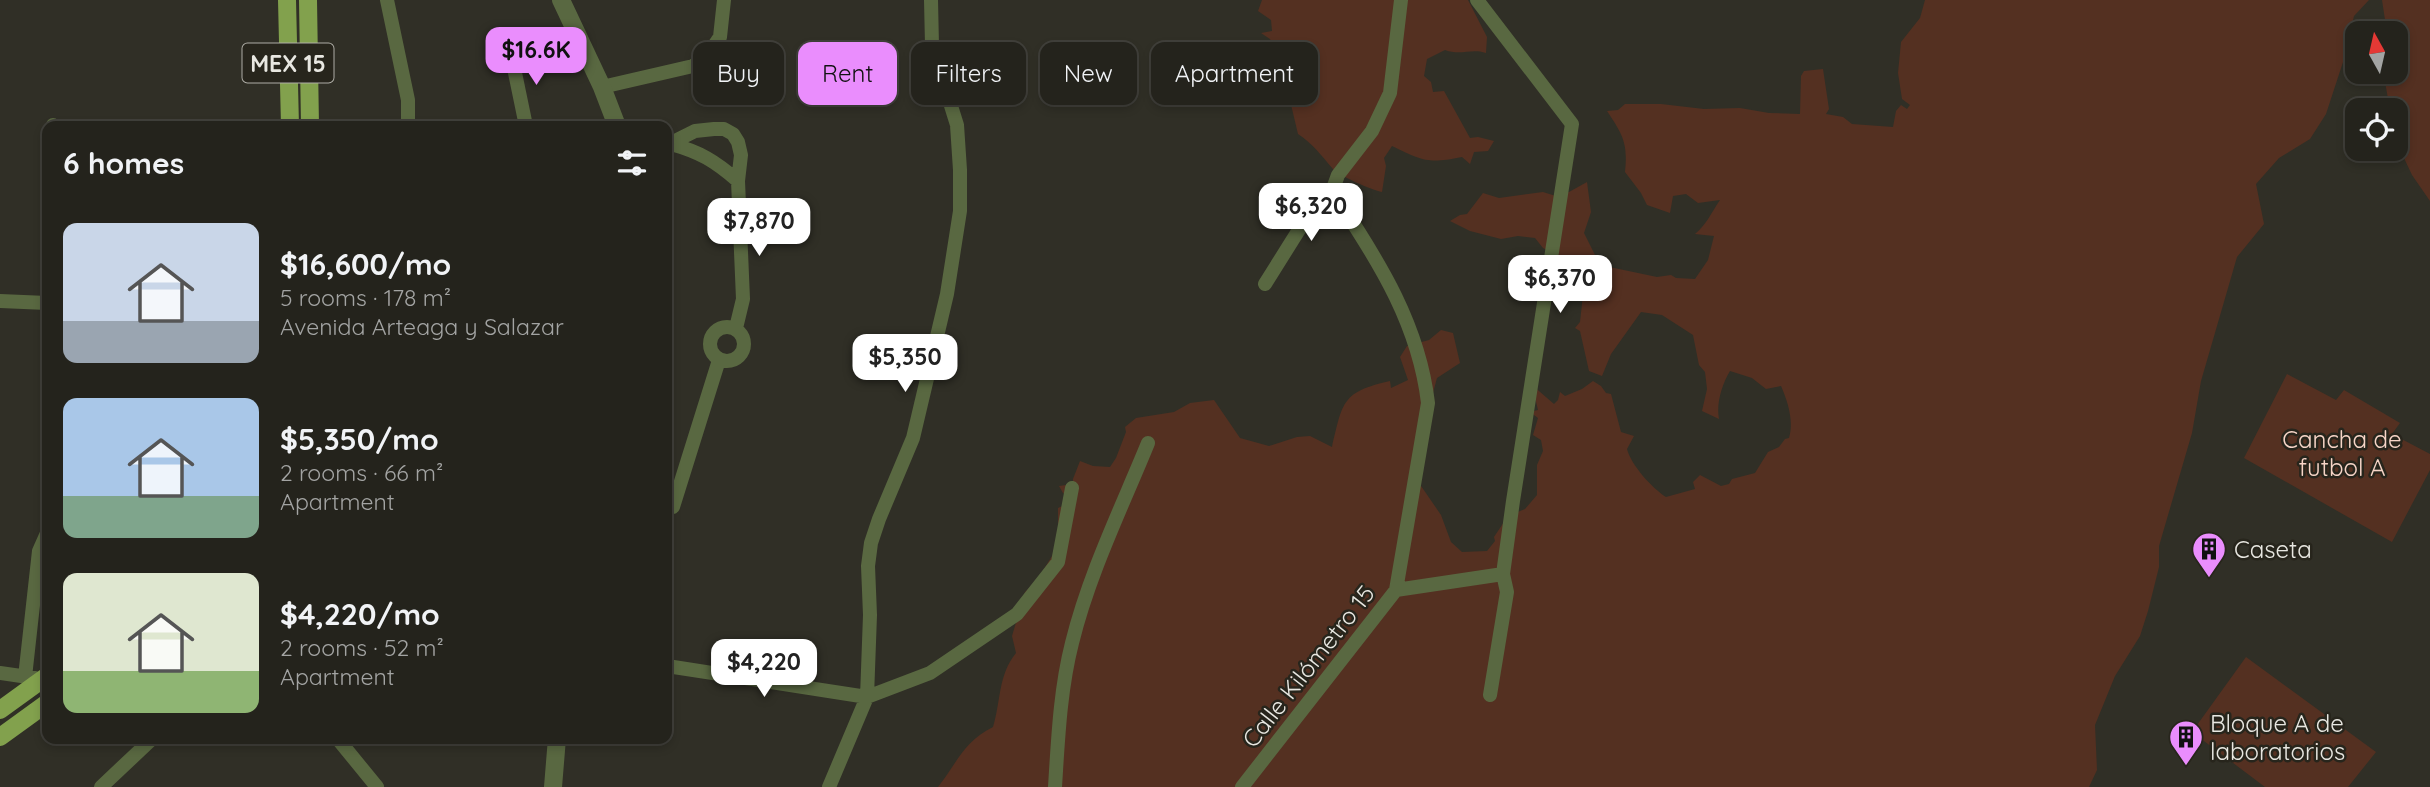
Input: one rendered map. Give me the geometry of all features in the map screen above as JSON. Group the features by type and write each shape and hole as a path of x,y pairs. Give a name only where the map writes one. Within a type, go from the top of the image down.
{"main road":[{"name":"MEX 15","path":"287,0 290,121"},
{"name":"MEX 15","path":"308,0 310,121"},
{"path":"0,710 38,677"},
{"path":"0,737 42,707"}],"street":[{"path":"387,0 408,100 408,121"},
{"path":"561,0 615,121"},
{"path":"602,87 694,66 707,56 720,37 724,0"},
{"path":"829,787 867,697 870,615 868,566 871,543 913,438 947,294 960,211 957,125 932,45 930,0"},
{"path":"1265,284 1307,217 1334,186 1338,175 1372,131 1390,93 1401,0"},
{"path":"1477,0 1572,124 1513,501 1503,574 1507,592 1490,695"},
{"path":"508,39 525,121"},
{"path":"672,142 695,131 714,128 733,134 738,142 741,155 738,181 743,299 736,328"},
{"path":"672,145 697,151 738,181"},
{"path":"1334,186 1338,200 1390,282 1420,358 1426,382 1429,403 1396,590"},
{"path":"0,301 42,303"},
{"path":"727,326 736,328 745,343 743,352 737,359 719,360 712,353 712,336 718,329 727,326"},
{"path":"673,507 719,360"},
{"path":"1055,787 1060,723 1071,645 1090,583 1148,443"},
{"path":"672,667 867,697 930,673 1017,614 1058,562 1072,488"},
{"path":"0,673 38,677 39,551 42,544"},
{"name":"Calle Kilómetro 15","path":"1242,787 1396,590 1503,574"},
{"path":"101,787 147,744"},
{"path":"342,744 377,787"},
{"path":"553,787 557,744"}],"green space":[{"path":"1262,0 1468,0 1487,37 1486,53 1445,50 1427,59 1424,76 1431,82 1433,92 1444,91 1470,138 1494,141 1488,151 1474,152 1470,164 1462,157 1426,160 1392,146 1384,158 1386,166 1382,192 1336,172 1313,146 1298,134 1291,105 1318,105 1318,42 1272,42 1261,33 1272,31 1271,20 1258,11"},
{"path":"1925,0 2369,0 2354,16 2353,21 2345,21 2345,55 2326,114 2310,139 2279,158 2256,184 2264,224 2237,257 2201,381 2192,433 2159,546 2159,567 2148,611 2140,636 2115,676 2095,725 2097,770 2089,787 938,787 968,746 993,727 1003,679 1016,653 1012,636 1025,592 1038,579 1058,546 1058,508 1069,503 1071,498 1063,493 1059,486 1073,484 1080,461 1093,466 1110,467 1126,432 1125,427 1136,418 1174,412 1190,403 1214,400 1240,438 1269,446 1297,437 1310,436 1332,447 1347,401 1362,389 1390,381 1391,388 1408,380 1400,357 1407,346 1429,340 1441,330 1453,333 1460,363 1437,378 1428,411 1419,483 1441,515 1451,542 1462,552 1487,551 1508,516 1525,509 1537,495 1537,465 1543,451 1541,440 1533,435 1538,418 1530,412 1538,410 1532,385 1554,404 1560,392 1565,396 1593,381 1606,393 1611,394 1621,432 1634,436 1627,449 1633,462 1666,497 1695,489 1693,482 1700,475 1721,486 1729,484 1732,479 1755,473 1768,452 1789,438 1790,412 1781,386 1766,389 1752,378 1730,371 1720,394 1719,419 1702,411 1707,389 1705,372 1699,365 1693,335 1662,315 1641,312 1611,354 1602,376 1589,371 1580,331 1575,328 1580,322 1585,276 1588,271 1543,248 1535,238 1518,236 1501,239 1470,231 1450,221 1467,214 1483,193 1499,198 1543,192 1559,197 1562,193 1587,182 1591,212 1584,233 1600,265 1657,277 1671,275 1676,278 1695,279 1708,260 1714,236 1695,234 1720,200 1698,203 1686,194 1673,196 1670,213 1647,205 1625,172 1626,154 1623,140 1607,111 1618,110 1625,104 1661,104 1800,114 1801,76 1804,71 1823,69 1829,109 1826,114 1843,117 1852,124 1893,127 1896,111 1901,105 1907,109 1910,105 1902,99 1898,73 1901,42 1920,18"},
{"path":"2382,0 2430,0 2430,201 2405,161 2408,161 2408,98 2388,98 2385,84 2408,84 2408,21 2385,21"},
{"name":"Cancha de futbol A","path":"2287,374 2336,400 2344,390 2400,423 2392,434 2430,454 2430,470 2392,542 2244,458"},
{"path":"2246,657 2376,752 2348,787 2265,787 2192,732"}],"place":[{"name":"Caseta","path":"2209,579"},
{"name":"Bloque A de laboratorios","path":"2186,767"}]}
